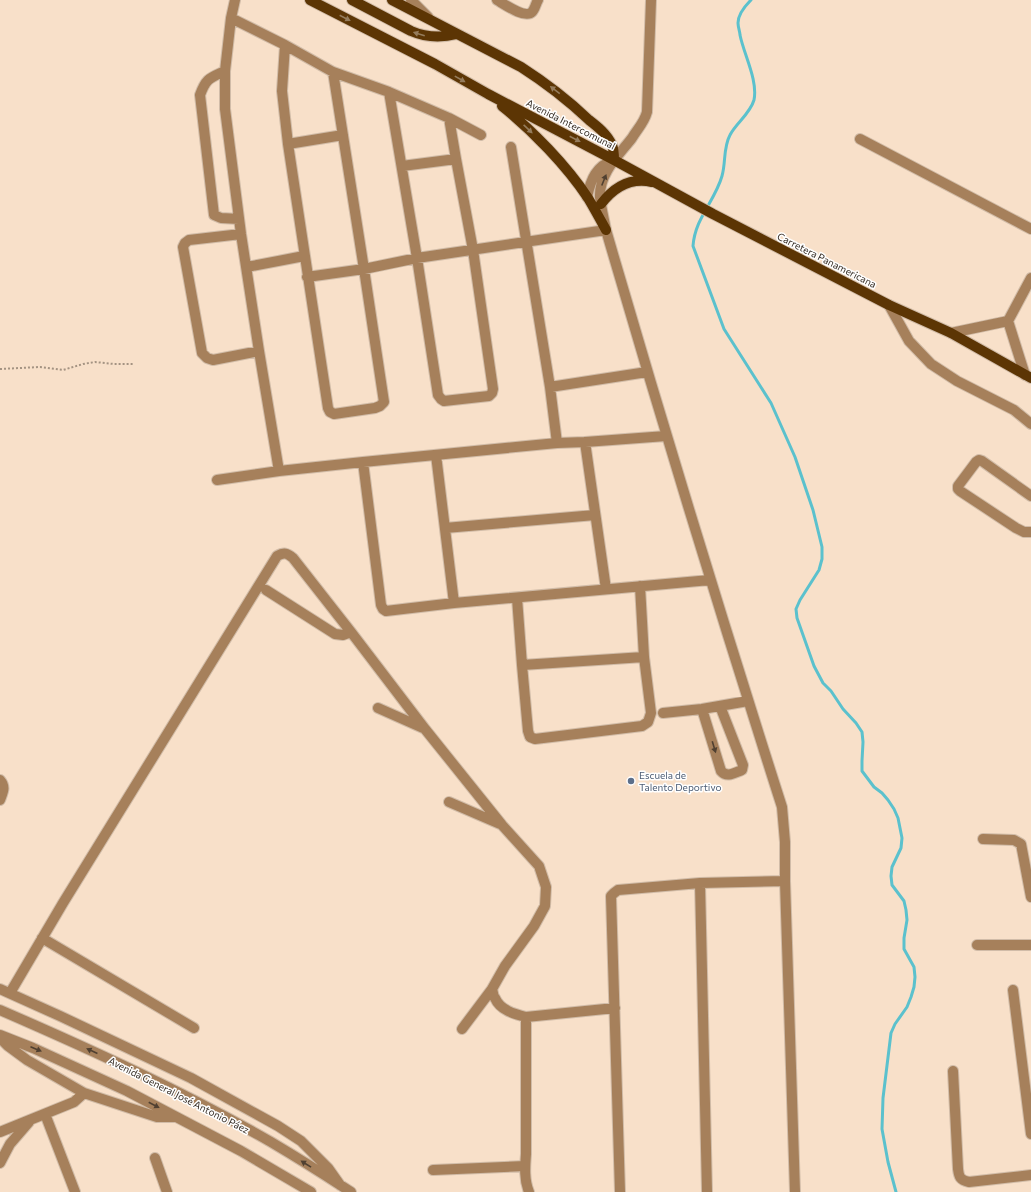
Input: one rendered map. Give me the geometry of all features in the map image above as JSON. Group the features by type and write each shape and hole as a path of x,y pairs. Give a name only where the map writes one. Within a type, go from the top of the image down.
{"main road":[{"name":"Avenida Intercomunal","path":"310,0 435,64 488,94 614,160 614,149 604,133 558,93 538,78 521,67 392,0"},
{"path":"352,0 411,32 420,35 448,37 458,34"},
{"path":"488,94 530,131 568,172 587,197 606,230"},
{"name":"Carretera Panamericana","path":"614,160 713,214 889,305 951,333 1028,376"},
{"path":"601,204 616,189 626,184 636,181 658,183"}],"street":[{"path":"235,0 231,18 225,71 225,109 241,234 279,471"},
{"path":"411,0 431,20"},
{"path":"497,0 523,14 528,14 532,11 538,0"},
{"path":"651,0 647,112 644,120 614,160 603,181 601,188 601,204 606,230 666,436 782,807 785,842 795,1192"},
{"path":"231,18 285,44 333,72 389,92 449,118 481,135"},
{"path":"285,44 282,91 288,144 328,408 330,412 334,414 375,408 384,402 333,72"},
{"path":"225,71 209,79 204,84 200,95 214,215 221,218 239,219"},
{"path":"389,92 418,258 438,395 444,401 489,396 493,389 473,250 449,118"},
{"path":"288,144 343,135"},
{"path":"860,139 1031,229"},
{"path":"511,147 550,387 557,443"},
{"path":"402,166 456,159"},
{"path":"587,197 590,184 599,170 607,162 614,160"},
{"path":"307,277 364,269 418,258 606,230"},
{"path":"241,234 189,240 183,247 202,353 207,358 212,360 259,351"},
{"path":"247,267 304,256"},
{"path":"1028,376 1008,321 1031,278"},
{"path":"889,305 909,341 931,364 957,381 1014,410 1031,424"},
{"path":"951,333 1008,321"},
{"path":"550,387 647,372"},
{"path":"218,480 279,471 363,462 557,443 666,436"},
{"path":"585,442 606,589"},
{"path":"436,455 454,603"},
{"path":"1031,496 979,460 958,486 960,491 1016,528 1024,532 1031,532"},
{"path":"363,462 381,605 386,611 454,603 710,580"},
{"path":"445,528 595,515"},
{"path":"10,993 63,903 277,556 282,553 288,554 293,558 352,632 425,729 502,825 539,866 546,887 545,906 534,926 505,966 492,989 462,1029"},
{"path":"517,598 528,732 530,737 535,739 642,726 648,722 651,713 644,657 640,586"},
{"path":"266,590 335,634 343,636 352,632"},
{"path":"522,665 644,657"},
{"path":"663,713 702,709 748,701"},
{"path":"702,709 721,771 724,775 728,775 742,770 743,765 720,706"},
{"path":"378,708 425,729"},
{"path":"0,780 5,789 0,800"},
{"path":"449,802 502,825"},
{"path":"983,840 1014,840 1021,844 1031,897"},
{"path":"620,1192 611,896 618,890 700,883 785,881"},
{"path":"700,883 707,1192"},
{"path":"42,938 194,1028"},
{"path":"977,945 1031,945"},
{"path":"0,989 191,1078 278,1126 301,1141 328,1168 340,1185"},
{"path":"492,989 495,999 502,1007 513,1014 526,1017 615,1008"},
{"path":"1013,990 1031,1134"},
{"name":"Avenida General José Antonio Páez","path":"0,1010 152,1079 271,1142 351,1192"},
{"path":"526,1017 525,1166 526,1184 529,1192"},
{"path":"0,1036 8,1046 27,1060 84,1093 157,1117 176,1117"},
{"name":"Avenida General José Antonio Páez","path":"0,1036 33,1048 127,1091 241,1151 311,1192"},
{"path":"953,1071 959,1176 964,1181 969,1182 1031,1175"},
{"path":"0,1132 74,1102 84,1093"},
{"path":"45,1114 75,1192"},
{"path":"0,1163 10,1144 30,1120"},
{"path":"155,1158 167,1192"},
{"path":"433,1170 525,1166"}],"path":[{"path":"0,369 40,367 62,370 95,362 133,364"}],"waterway":[{"path":"751,0 741,13 738,23 742,43 754,84 754,100 749,110 730,135 725,150 722,176 715,194 697,227 693,246 724,329 771,403 795,457 813,510 822,547 822,559 819,570 796,609 797,618 814,666 823,683 831,691 843,709 862,732 862,771 874,787 888,800 898,818 902,838 901,848 892,867 891,876 892,885 904,901 907,920 904,949 914,967 915,977 914,987 907,1007 895,1024 891,1033 883,1098 882,1129 888,1162 896,1192"}],"place":[{"name":"Escuela de Talento Deportivo","path":"631,781"}]}
